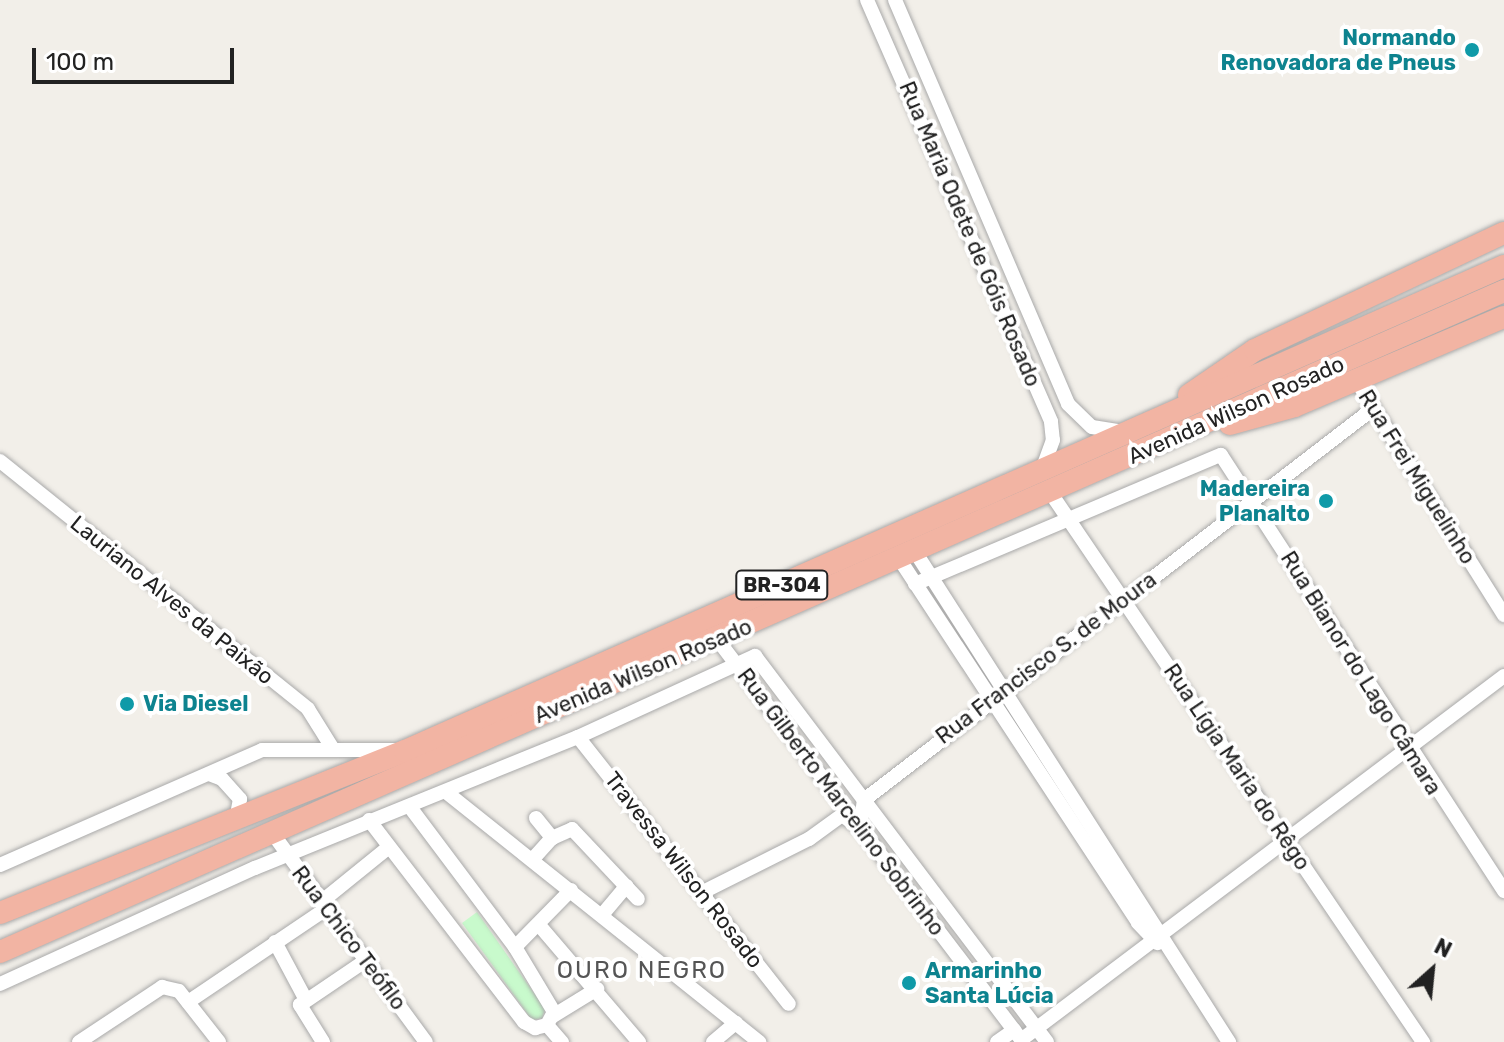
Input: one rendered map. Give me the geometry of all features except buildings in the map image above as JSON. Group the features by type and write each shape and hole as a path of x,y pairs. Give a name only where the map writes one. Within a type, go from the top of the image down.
{"highway":[{"path":"1163,429 1255,350 1504,233"},
{"name":"Avenida Wilson Rosado","path":"0,952 908,557 1050,492 1163,429 1227,387 1504,266"},
{"name":"Avenida Wilson Rosado","path":"0,913 405,751 1128,433 1163,429 1238,409 1504,291"},
{"path":"1163,429 1295,406 1504,317"}],"street":[{"name":"Rua Maria Odete de Góis Rosado","path":"867,0 1051,422 1053,440 1042,471"},
{"name":"Rua Maria Odete de Góis Rosado","path":"895,0 1072,411 1092,427 1128,433"},
{"path":"890,48 884,20 893,14 927,74"},
{"path":"936,158 981,242 992,236 985,205"},
{"name":"Rua Frei Miguelinho","path":"1356,380 1504,615"},
{"name":"Rua Francisco S. de Moura","path":"864,800 1003,689 1374,408"},
{"name":"Rua Bianor do Lago Câmara","path":"1069,517 1221,455 1407,748 1504,891"},
{"name":"Lauriano Alves da Paixão","path":"0,461 308,709 333,749"},
{"name":"Rua Lígia Maria do Rêgo","path":"1050,492 1423,1042"},
{"path":"915,584 1069,517"},
{"path":"908,557 930,578 1157,935"},
{"path":"908,557 915,584 990,699 1229,1042"},
{"name":"Rua Gilberto Marcelino Sobrinho","path":"717,639 1019,1037"},
{"name":"Rua Gilberto Marcelino Sobrinho","path":"736,664 755,656 1047,1042"},
{"path":"0,984 287,855 578,737 736,664"},
{"path":"997,1042 1019,1037 1036,1028 1504,676"},
{"name":"Travessa Wilson Rosado","path":"578,737 789,1004"},
{"path":"0,865 262,750 405,751"},
{"path":"209,774 222,779 240,799 235,821"},
{"path":"446,792 759,1042"},
{"path":"701,893 809,839 842,815 860,828 864,800"},
{"path":"409,806 515,947 562,1042"},
{"path":"536,818 552,838"},
{"path":"369,820 524,1022 535,1028 597,989"},
{"path":"532,860 552,838 567,829 577,831 638,899"},
{"name":"Rua Chico Teófilo","path":"273,834 426,1042"},
{"path":"188,1002 323,906 389,847"},
{"path":"602,915 626,886"},
{"path":"515,947 571,890"},
{"path":"539,925 597,989 639,1042"},
{"path":"275,942 306,1000"},
{"path":"963,963 979,952"},
{"path":"323,1042 300,1005 365,961"},
{"path":"79,1042 162,987 179,991 219,1042"},
{"path":"713,1042 736,1023"}],"green space":[{"path":"477,912 545,1009 542,1018 532,1020 462,923"}],"place":[{"name":"Normando Renovadora de Pneus","path":"1472,50"},
{"name":"Madereira Planalto","path":"1326,501"},
{"name":"Via Diesel","path":"127,704"},
{"name":"Armarinho Santa Lúcia","path":"909,983"}],"district":[{"name":"OURO NEGRO","path":"642,971"}]}
